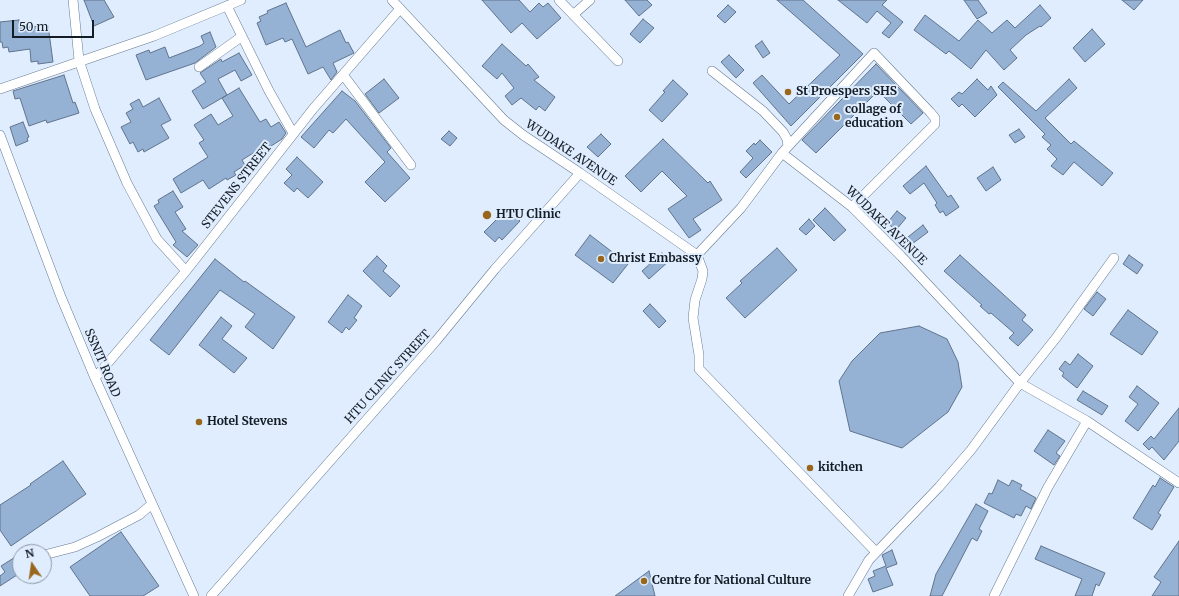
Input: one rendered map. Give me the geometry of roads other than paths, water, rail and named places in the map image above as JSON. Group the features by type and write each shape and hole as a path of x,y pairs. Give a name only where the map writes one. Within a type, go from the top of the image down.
{"street":[{"path":"73,0 79,60 95,109 127,183 157,239 186,271"},
{"path":"0,89 79,60 160,33 223,4 241,0"},
{"name":"WUDAKE AVENUE","path":"392,0 399,10 504,120 523,135 697,255"},
{"path":"559,0 618,61"},
{"path":"573,15 590,0"},
{"path":"223,4 242,37 269,91 294,134"},
{"name":"STEVENS STREET","path":"95,378 186,271 294,134 399,10"},
{"path":"199,67 242,37"},
{"path":"852,207 935,124 935,118 930,112 874,53 785,149 741,208 697,255 703,271 695,300 693,318 700,354 699,369 876,552"},
{"path":"712,71 763,111 783,132 788,139 785,149"},
{"path":"344,76 411,165"},
{"name":"SSNIT ROAD","path":"0,136 61,298 95,378 194,596"},
{"name":"WUDAKE AVENUE","path":"785,149 852,207 901,256 1020,383 1087,421 1179,483"},
{"name":"HTU CLINIC STREET","path":"211,596 436,341 495,269 580,173"},
{"path":"848,596 860,573 876,552 939,487 971,450 1020,383 1056,338 1114,258"},
{"path":"994,596 1048,487 1087,421"},
{"path":"52,553 75,547 97,537 139,516 152,504"}],"place":[{"name":"St Proespers SHS","path":"788,92"},
{"name":"collage of education","path":"837,117"},
{"name":"HTU Clinic","path":"487,215"},
{"name":"Christ Embassy","path":"601,259"},
{"name":"Hotel Stevens","path":"199,422"},
{"name":"kitchen","path":"810,468"},
{"name":"Centre for National Culture","path":"644,581"}]}
